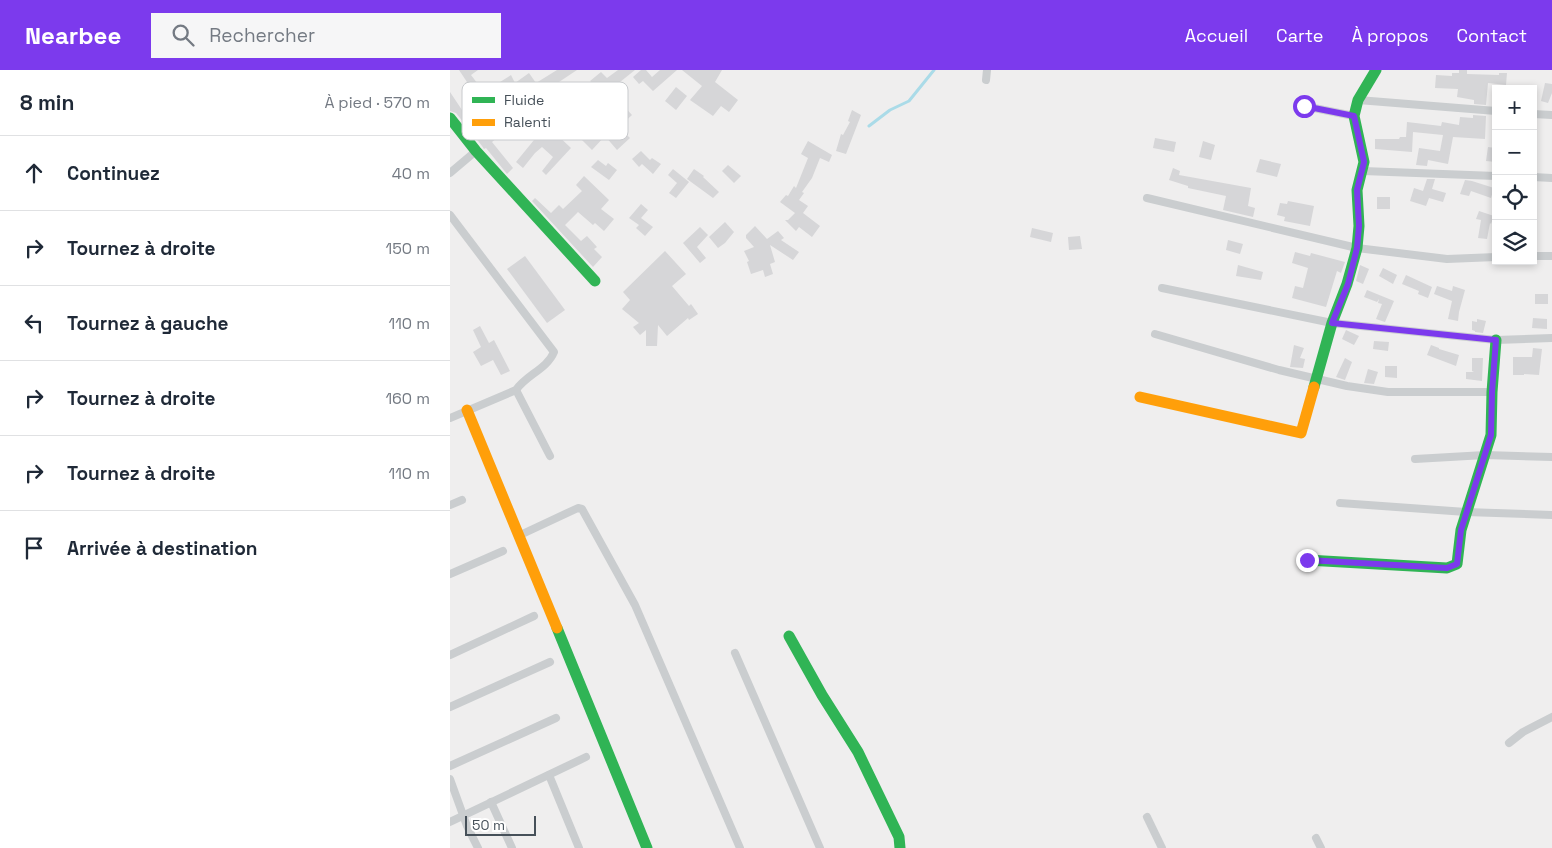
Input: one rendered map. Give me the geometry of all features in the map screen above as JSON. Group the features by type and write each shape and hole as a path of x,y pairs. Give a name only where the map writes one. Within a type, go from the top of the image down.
{"street":[{"path":"986,80 987,70"},
{"path":"1140,397 1301,433 1332,323 1348,284 1357,248 1359,226 1357,190 1364,162 1354,116 1358,100 1376,70"},
{"path":"1358,100 1492,111"},
{"path":"1304,106 1354,116"},
{"path":"1537,114 1552,115"},
{"path":"450,118 462,133"},
{"path":"467,140 595,281"},
{"path":"450,173 476,151"},
{"path":"1362,171 1492,176"},
{"path":"1537,177 1552,178"},
{"path":"1147,198 1357,248 1447,259 1492,256"},
{"path":"450,214 554,352 549,360 519,384 516,390 450,418"},
{"path":"1537,256 1552,256"},
{"path":"1162,288 1332,323 1496,340 1552,338"},
{"path":"1155,334 1279,370 1348,386 1388,392 1492,392"},
{"path":"1307,560 1447,568 1457,564 1459,540 1466,512 1485,455 1492,426 1492,392 1496,340"},
{"path":"516,390 550,456"},
{"path":"467,410 647,848"},
{"path":"1415,459 1485,455 1552,457"},
{"path":"450,505 462,500"},
{"path":"1340,503 1466,512 1552,515"},
{"path":"518,536 578,508 582,509 635,605 740,848"},
{"path":"450,574 502,551"},
{"path":"450,655 534,616"},
{"path":"789,636 822,695 858,752 899,837 900,848"},
{"path":"735,653 820,848"},
{"path":"450,707 550,662"},
{"path":"1509,743 1523,732 1552,717"},
{"path":"450,766 556,718"},
{"path":"450,822 586,757"},
{"path":"549,774 579,848"},
{"path":"450,779 478,848"},
{"path":"491,802 512,848"},
{"path":"1147,817 1162,848"},
{"path":"1316,838 1321,848"}],"building":[{"path":"459,70 478,70 471,75 476,82 467,82"},
{"path":"557,70 577,70 559,82 538,82"},
{"path":"618,70 635,70 620,82 590,81 601,72 607,78"},
{"path":"641,70 646,70 652,77 660,70 677,70 653,91 643,81 639,84 633,77"},
{"path":"682,70 722,70 715,82 738,100 729,112 721,106 713,116 690,100 702,86"},
{"path":"1459,70 1467,70 1467,74 1499,75 1499,73 1507,73 1506,85 1488,83 1486,105 1474,104 1474,100 1457,97 1458,89 1435,88 1436,75 1452,76 1452,73 1459,73"},
{"path":"529,73 535,82 516,82"},
{"path":"511,75 514,82 500,82"},
{"path":"1545,83 1552,84 1552,93 1548,103 1541,101"},
{"path":"676,87 687,96 676,110 665,101"},
{"path":"450,92 462,110 462,121 456,113 450,111"},
{"path":"852,110 861,115 846,154 836,151 841,134 843,135 850,122 848,121"},
{"path":"628,111 632,115 628,119"},
{"path":"1473,115 1486,116 1485,139 1453,137 1448,164 1428,160 1427,166 1416,165 1419,148 1440,151 1443,135 1413,132 1412,152 1375,149 1375,139 1399,139 1400,137 1406,137 1407,122 1441,126 1442,122 1459,125 1460,117 1473,118"},
{"path":"1155,138 1176,142 1174,152 1153,148"},
{"path":"477,140 494,140 492,142 513,168 507,174 486,148 484,149"},
{"path":"534,140 562,140 571,148 546,175 542,171 553,157 542,147 523,168 516,162"},
{"path":"582,140 601,140 592,150"},
{"path":"608,140 628,140 617,150"},
{"path":"808,141 832,155 829,162 820,158 812,178 799,200 808,206 803,213 820,226 812,237 799,227 796,231 785,220 788,220 795,213 780,202 786,195 788,196 794,186 796,188 808,158 801,154"},
{"path":"1203,141 1215,145 1211,160 1199,157"},
{"path":"1488,147 1492,148 1492,162 1486,161"},
{"path":"641,151 650,160 652,158 661,164 653,174 642,164 639,167 632,159"},
{"path":"1260,159 1281,164 1277,177 1256,172"},
{"path":"598,160 606,166 608,163 617,170 609,180 591,167"},
{"path":"728,165 741,176 734,183 722,171"},
{"path":"1173,168 1180,171 1179,175 1251,188 1248,206 1255,208 1253,217 1223,210 1226,196 1188,188 1188,186 1169,180"},
{"path":"673,169 689,182 676,198 669,193 677,183 668,175"},
{"path":"694,169 704,176 719,192 713,198 687,179"},
{"path":"584,176 609,200 601,209 614,219 604,231 595,223 593,225 578,212 565,225 581,241 587,236 597,247 594,249 602,257 593,267 532,201 535,198 551,213 559,205 563,209 582,191 576,185"},
{"path":"1427,179 1435,179 1432,189 1446,193 1443,202 1429,198 1426,206 1410,201 1414,188 1423,191"},
{"path":"1465,180 1492,187 1491,198 1471,191 1469,196 1460,194"},
{"path":"1377,197 1390,197 1390,209 1377,209"},
{"path":"1288,201 1314,206 1310,226 1284,221 1285,217 1277,215 1280,203 1287,204"},
{"path":"641,204 648,210 641,218 653,227 645,236 636,228 639,225 629,218"},
{"path":"1479,211 1492,215 1487,239 1478,238 1481,220 1476,219"},
{"path":"725,222 734,232 718,248 709,237"},
{"path":"755,226 767,239 778,231 784,238 781,240 799,252 793,260 770,245 775,262 770,264 773,274 765,277 763,270 751,274 747,262 749,261 744,251 754,247 746,238 746,235"},
{"path":"700,227 708,235 697,247 706,258 700,263 683,243"},
{"path":"1032,228 1053,233 1051,242 1030,237"},
{"path":"1080,236 1082,249 1069,250 1068,237"},
{"path":"1228,240 1243,244 1240,254 1226,250"},
{"path":"665,251 686,274 672,286 689,306 691,304 698,314 689,320 688,318 667,336 658,325 657,346 646,346 646,330 640,335 633,327 639,323 622,309 630,300 623,292"},
{"path":"1295,252 1310,256 1311,253 1345,262 1341,273 1337,271 1326,307 1292,298 1295,286 1303,288 1308,268 1292,263"},
{"path":"525,256 565,310 547,323 507,269"},
{"path":"1238,265 1263,272 1261,280 1236,276"},
{"path":"1360,265 1369,269 1363,284 1356,281"},
{"path":"1383,268 1397,275 1393,284 1379,276"},
{"path":"1406,275 1432,287 1428,298 1418,294 1419,291 1402,284"},
{"path":"1437,286 1452,291 1453,286 1465,290 1458,321 1448,319 1452,301 1434,294"},
{"path":"1367,290 1394,301 1385,322 1376,319 1382,304 1378,303 1379,299 1377,302 1364,297"},
{"path":"1535,294 1548,294 1548,304 1535,304"},
{"path":"1533,318 1547,319 1547,329 1532,328"},
{"path":"1477,319 1486,321 1483,333 1472,330 1472,321 1477,322"},
{"path":"480,326 489,343 494,340 510,371 501,375 493,360 481,366 473,352 481,347 473,330"},
{"path":"1346,330 1359,336 1354,345 1342,339"},
{"path":"1374,341 1389,342 1388,351 1373,349"},
{"path":"1294,345 1304,348 1300,358 1305,359 1303,368 1290,367"},
{"path":"1431,345 1459,355 1456,366 1427,355"},
{"path":"1533,348 1542,349 1539,375 1513,375 1513,357 1532,357"},
{"path":"1345,358 1352,362 1345,380 1336,377"},
{"path":"1472,358 1483,358 1482,381 1466,379 1466,372 1474,372 1472,371"},
{"path":"1385,366 1397,366 1397,378 1385,377"},
{"path":"1368,369 1378,372 1374,384 1364,383"}],"waterway":[{"path":"869,126 890,110 909,101 934,70"}],"traffic: fast":[{"path":"1314,387 1332,323 1347,284 1357,248 1359,226 1357,190 1364,162 1354,116 1358,100 1376,70"},
{"path":"450,118 462,133"},
{"path":"467,140 595,281"},
{"path":"1307,560 1447,568 1457,564 1461,530 1491,435 1496,340"},
{"path":"557,628 647,848"},
{"path":"789,636 822,695 858,752 899,837 900,848"}],"traffic: slow":[{"path":"1140,397 1301,433 1314,387"},
{"path":"467,410 557,628"}],"route":[{"path":"1304,106 1354,116 1364,162 1357,190 1359,226 1357,248 1348,284 1332,323 1496,340 1491,435 1461,530 1457,564 1447,568 1307,560"}]}
